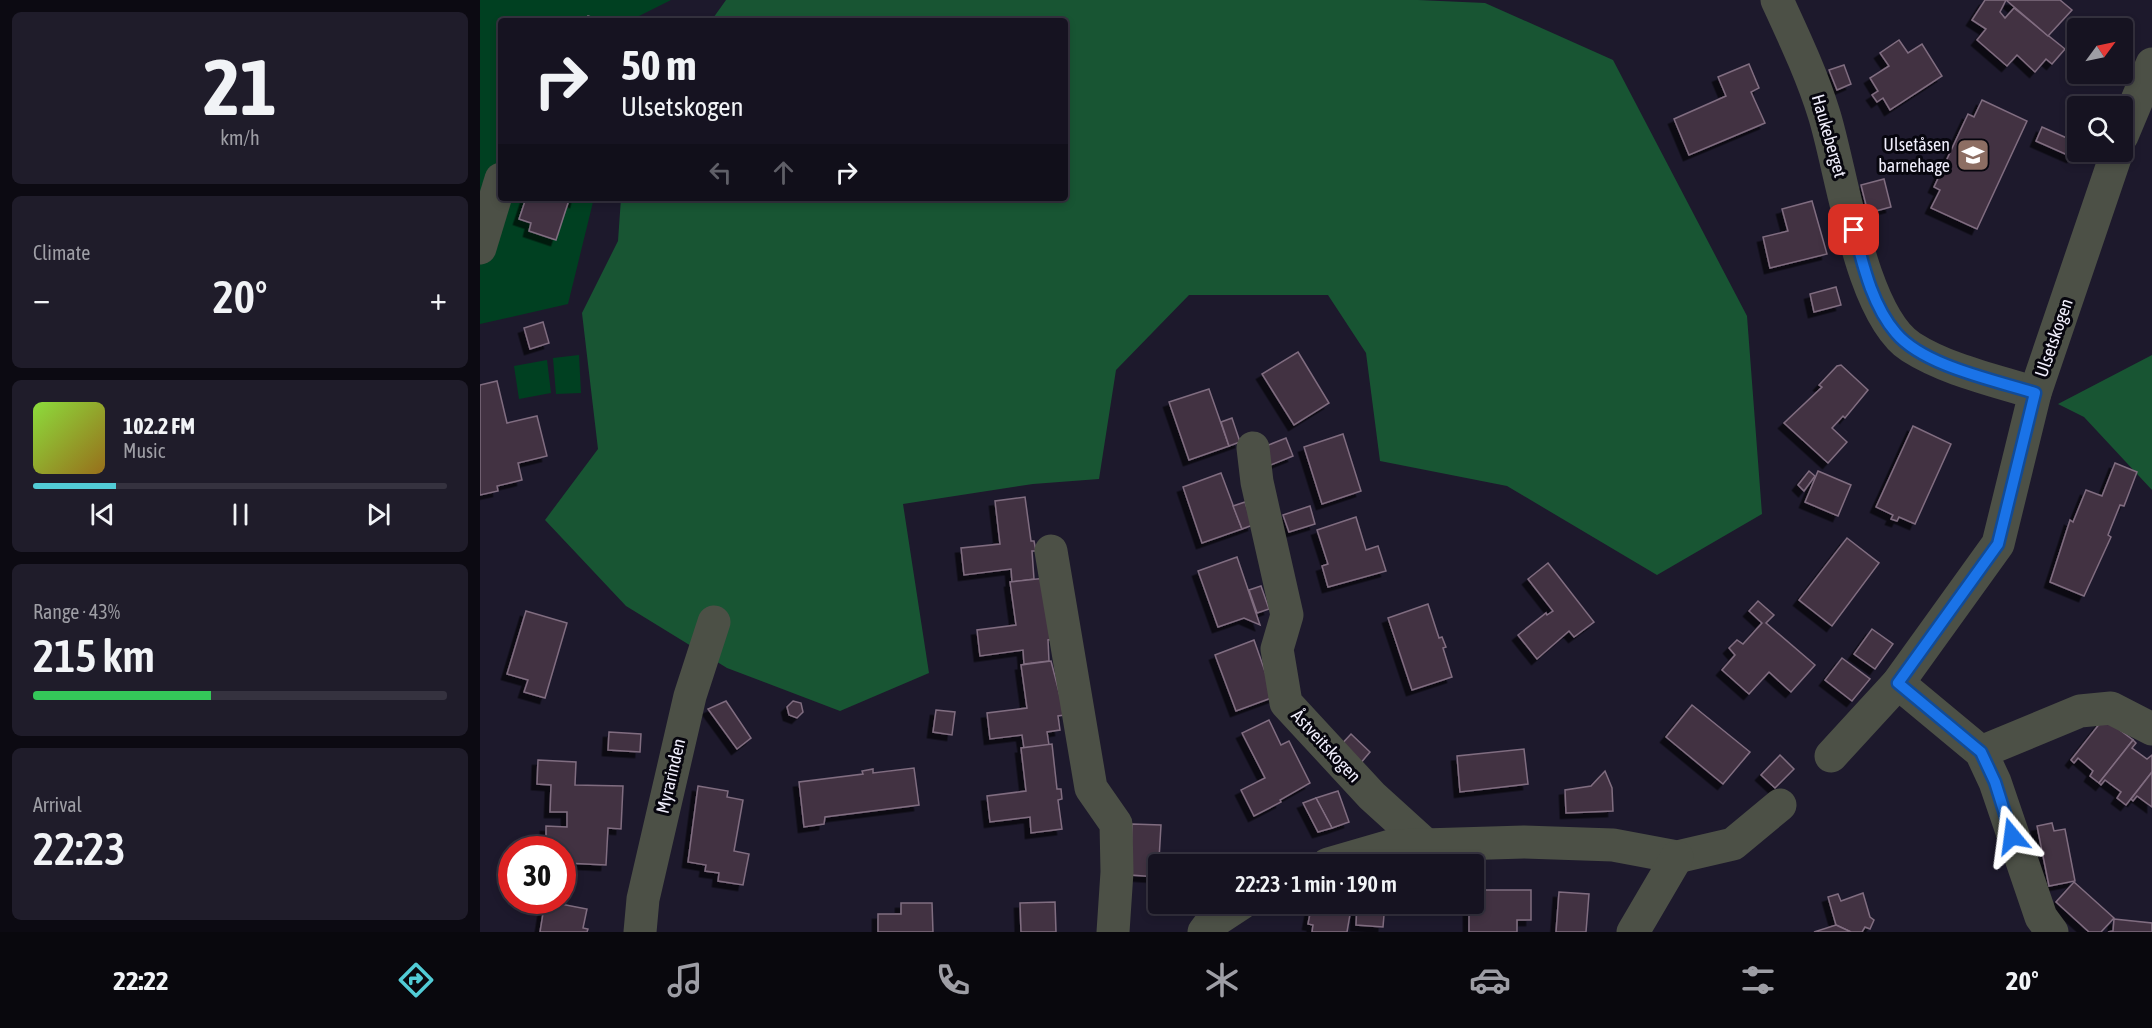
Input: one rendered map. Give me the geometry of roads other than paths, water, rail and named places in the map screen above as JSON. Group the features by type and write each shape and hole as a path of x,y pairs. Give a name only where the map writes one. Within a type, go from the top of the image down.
{"street":[{"name":"Haukeberget","path":"1777,0 1803,55 1824,113 1870,286 1895,332 1910,346 1952,366 2035,393"},
{"path":"2133,110 2152,64"},
{"name":"Ulsetskogen","path":"1831,756 1898,683 1998,544 2035,393 2114,162"},
{"path":"480,248 498,189"},
{"name":"Åstveitskogen","path":"1252,448 1257,482 1287,615 1277,649 1286,703 1372,796 1426,845"},
{"path":"1051,552 1091,788 1116,824 1117,872 1113,932"},
{"name":"Myrarinden","path":"640,932 643,899 690,696 714,622"},
{"path":"1898,683 1981,752 1995,782 2041,917 2052,932"},
{"path":"1981,752 2080,711 2111,708 2152,729"},
{"path":"1362,854 1390,846 1524,842 1613,845 1677,857 1733,844 1780,805"},
{"path":"1633,932 1677,857"},
{"path":"1204,932 1210,924 1225,914"}],"place":[{"name":"Ulsetåsen barnehage","path":"1973,155"}]}
